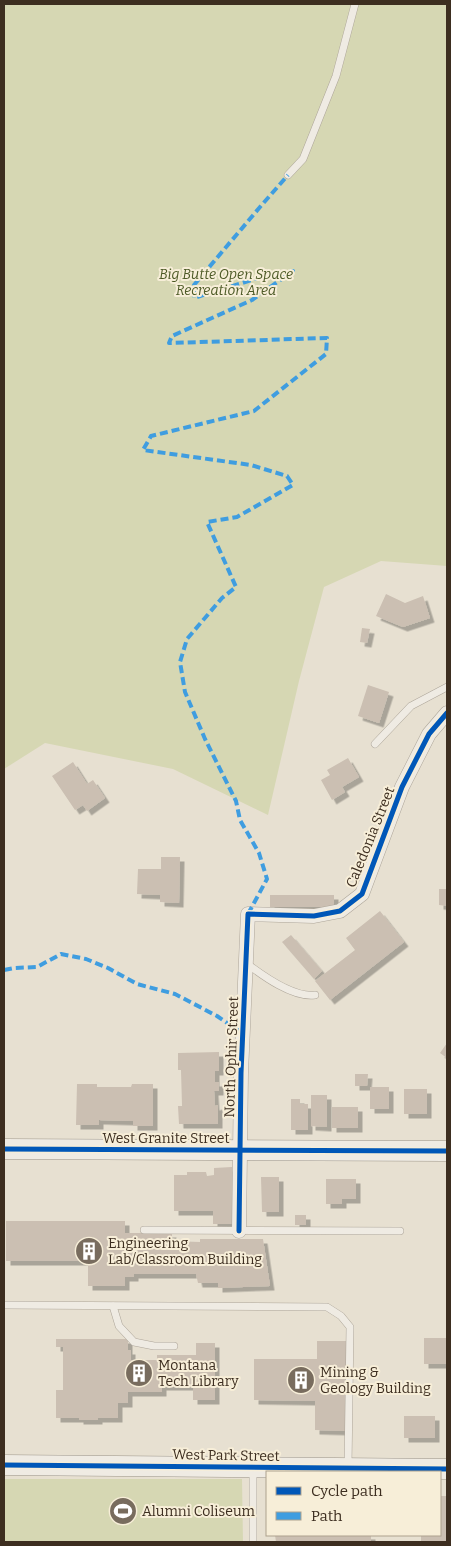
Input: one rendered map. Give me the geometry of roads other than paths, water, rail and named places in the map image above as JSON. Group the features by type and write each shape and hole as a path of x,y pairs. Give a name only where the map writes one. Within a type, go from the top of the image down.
{"street":[{"name":"Caledonia Street","path":"248,914 314,916 340,911 362,894 402,787 429,734 447,713"},
{"name":"North Ophir Street","path":"239,1231 240,1072 248,914"},
{"name":"West Granite Street","path":"4,1149 447,1151"},
{"name":"West Park Street","path":"4,1465 447,1469"}],"lane":[{"path":"288,175 302,159 336,76 355,4"},
{"path":"375,744 411,706 447,687"},
{"path":"246,963 266,978 291,990 309,996 315,995"},
{"path":"144,1230 400,1231"},
{"path":"4,1305 327,1307 342,1316 350,1326 348,1468"},
{"path":"113,1306 119,1326 134,1342 154,1346 174,1346"},
{"path":"252,1467 253,1542"}],"place":[{"name":"Engineering Lab/Classroom Building","path":"89,1251"},
{"name":"Montana Tech Library","path":"139,1373"},
{"name":"Mining & Geology Building","path":"301,1380"},
{"name":"Alumni Coliseum","path":"123,1511"}],"park label":[{"name":"Big Butte Open Space Recreation Area","path":"226,282"}]}
